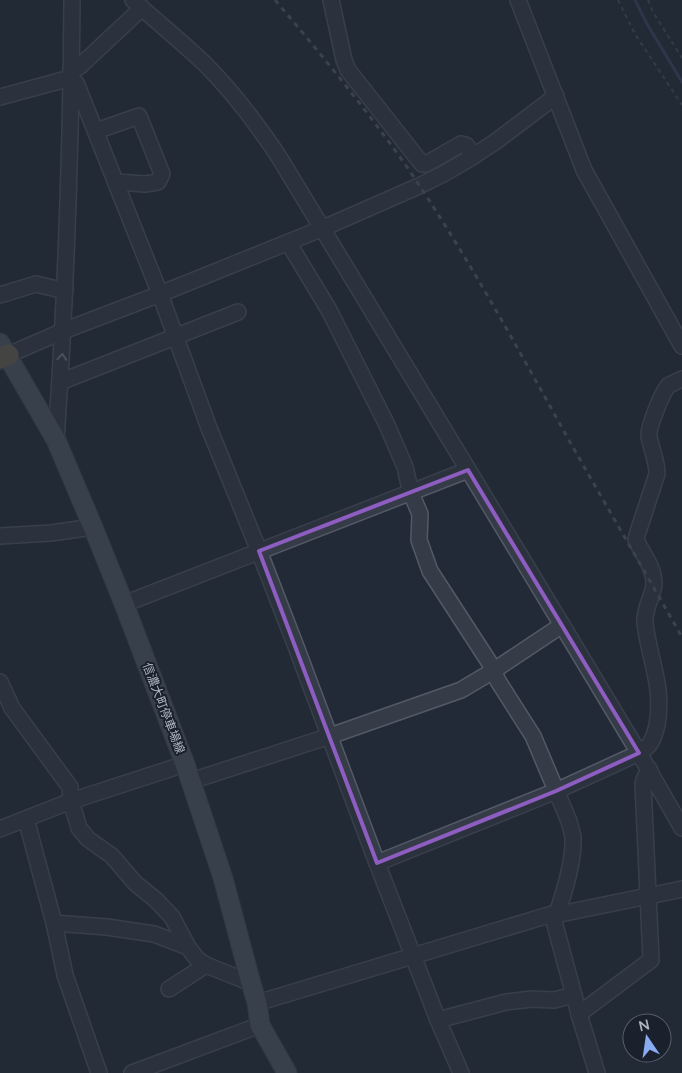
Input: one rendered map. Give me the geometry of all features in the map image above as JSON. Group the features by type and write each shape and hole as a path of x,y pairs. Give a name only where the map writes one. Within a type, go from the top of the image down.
{"main road":[{"name":"信濃大町停車場線","path":"3,352 56,440 124,604 188,772 223,878 251,983 260,1025 287,1073"}],"street":[{"path":"56,440 65,291 72,0"},
{"path":"331,0 344,60 348,70 422,164 426,164 461,144 466,144 474,156"},
{"path":"518,0 584,170 682,346"},
{"path":"0,98 71,75 137,4 205,64 241,105 279,157 562,624 682,828"},
{"path":"71,75 96,131 160,294 377,863 438,1020 461,1073"},
{"path":"3,352 63,332 160,294 322,229 419,186 474,156 556,96"},
{"path":"96,131 139,116 162,174 158,182 145,184 116,182"},
{"path":"288,242 329,310 387,425 420,514 419,540 430,571 491,665 533,736 569,821 572,836 569,873 556,914 574,995 597,1073"},
{"path":"0,295 36,284 65,291"},
{"path":"60,382 238,312"},
{"path":"377,863 556,791 639,753 649,745 655,735 659,703 657,681 645,621 646,610 654,588 654,580 653,573 636,540 657,474 649,429 661,397 669,385 682,379"},
{"path":"124,604 468,470"},
{"path":"0,536 50,533 93,527"},
{"path":"0,829 72,801 330,736 461,690 493,671 562,624"},
{"path":"0,682 12,708 70,787 79,828 88,839 112,856 135,883 167,911 197,959 206,965 251,983"},
{"path":"579,1014 651,960 643,784 648,769"},
{"path":"26,820 54,923 65,975 99,1073"},
{"path":"256,1003 556,914 682,889"},
{"path":"54,923 107,927 154,934 188,947"},
{"path":"169,989 206,965"},
{"path":"438,1020 506,1002 532,999 554,1000 574,995"},
{"path":"132,1073 260,1025"}],"path":[{"path":"618,0 635,34 682,104"},
{"path":"648,0 653,12 682,58"}],"highlighted area":[{"path":"468,470 639,753 556,791 377,863 259,551"}],"waterway":[{"path":"635,0 647,24 682,82"}],"railway":[{"path":"275,0 359,103 429,200 492,303 682,637"}]}
